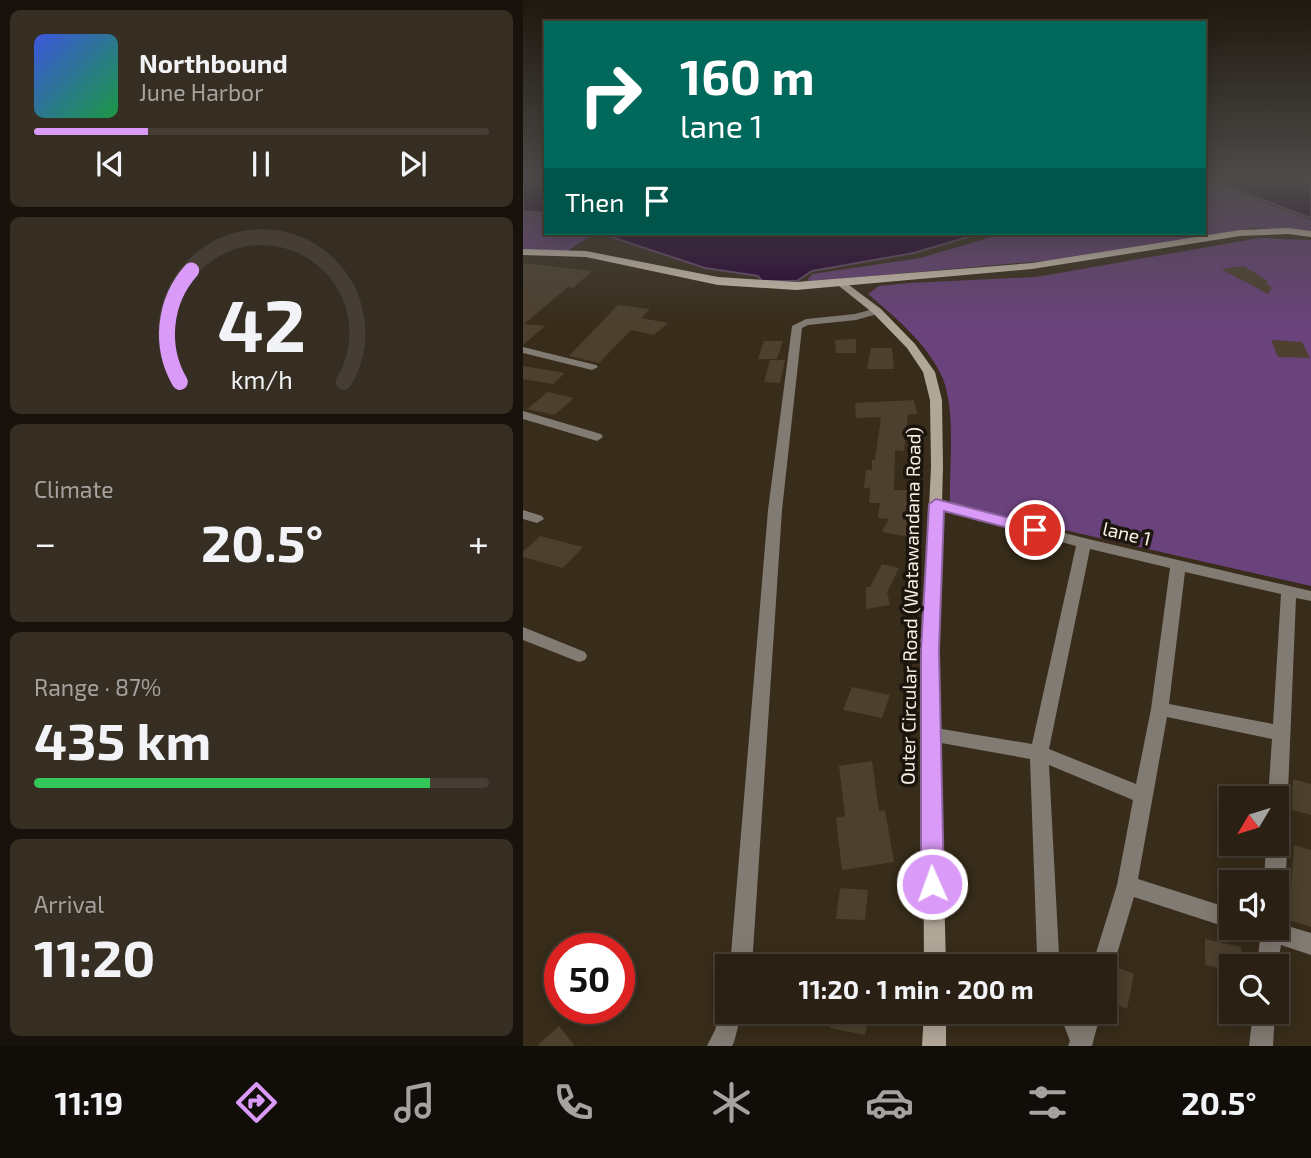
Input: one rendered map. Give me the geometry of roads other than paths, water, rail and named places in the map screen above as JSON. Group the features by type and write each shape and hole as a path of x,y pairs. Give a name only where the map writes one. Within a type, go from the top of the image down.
{"main road":[{"path":"523,251 598,256 733,284 772,286 842,284 1032,266 1240,233 1288,231 1311,234"},
{"name":"Outer Circular Road (Watawandana Road)","path":"842,284 877,311 911,346 932,379 937,411 930,650 935,954"},
{"path":"934,1046 935,1024"}],"street":[{"path":"742,954 775,510 797,326 877,311"},
{"path":"523,350 592,367"},
{"path":"523,415 597,437"},
{"name":"lane 1","path":"936,504 1084,543 1311,596"},
{"path":"523,514 538,519"},
{"path":"1048,954 1039,753 1084,543"},
{"path":"1107,954 1127,885 1160,709 1178,565"},
{"path":"1278,786 1289,591"},
{"path":"523,633 579,656"},
{"path":"1160,709 1281,733"},
{"path":"930,734 1039,753 1144,796"},
{"path":"1127,885 1219,915"},
{"path":"1289,936 1311,944"},
{"path":"719,1046 727,1024"},
{"path":"1074,1024 1081,1043"},
{"path":"1081,1043 1087,1024"},
{"path":"1261,1046 1263,1024"}]}
